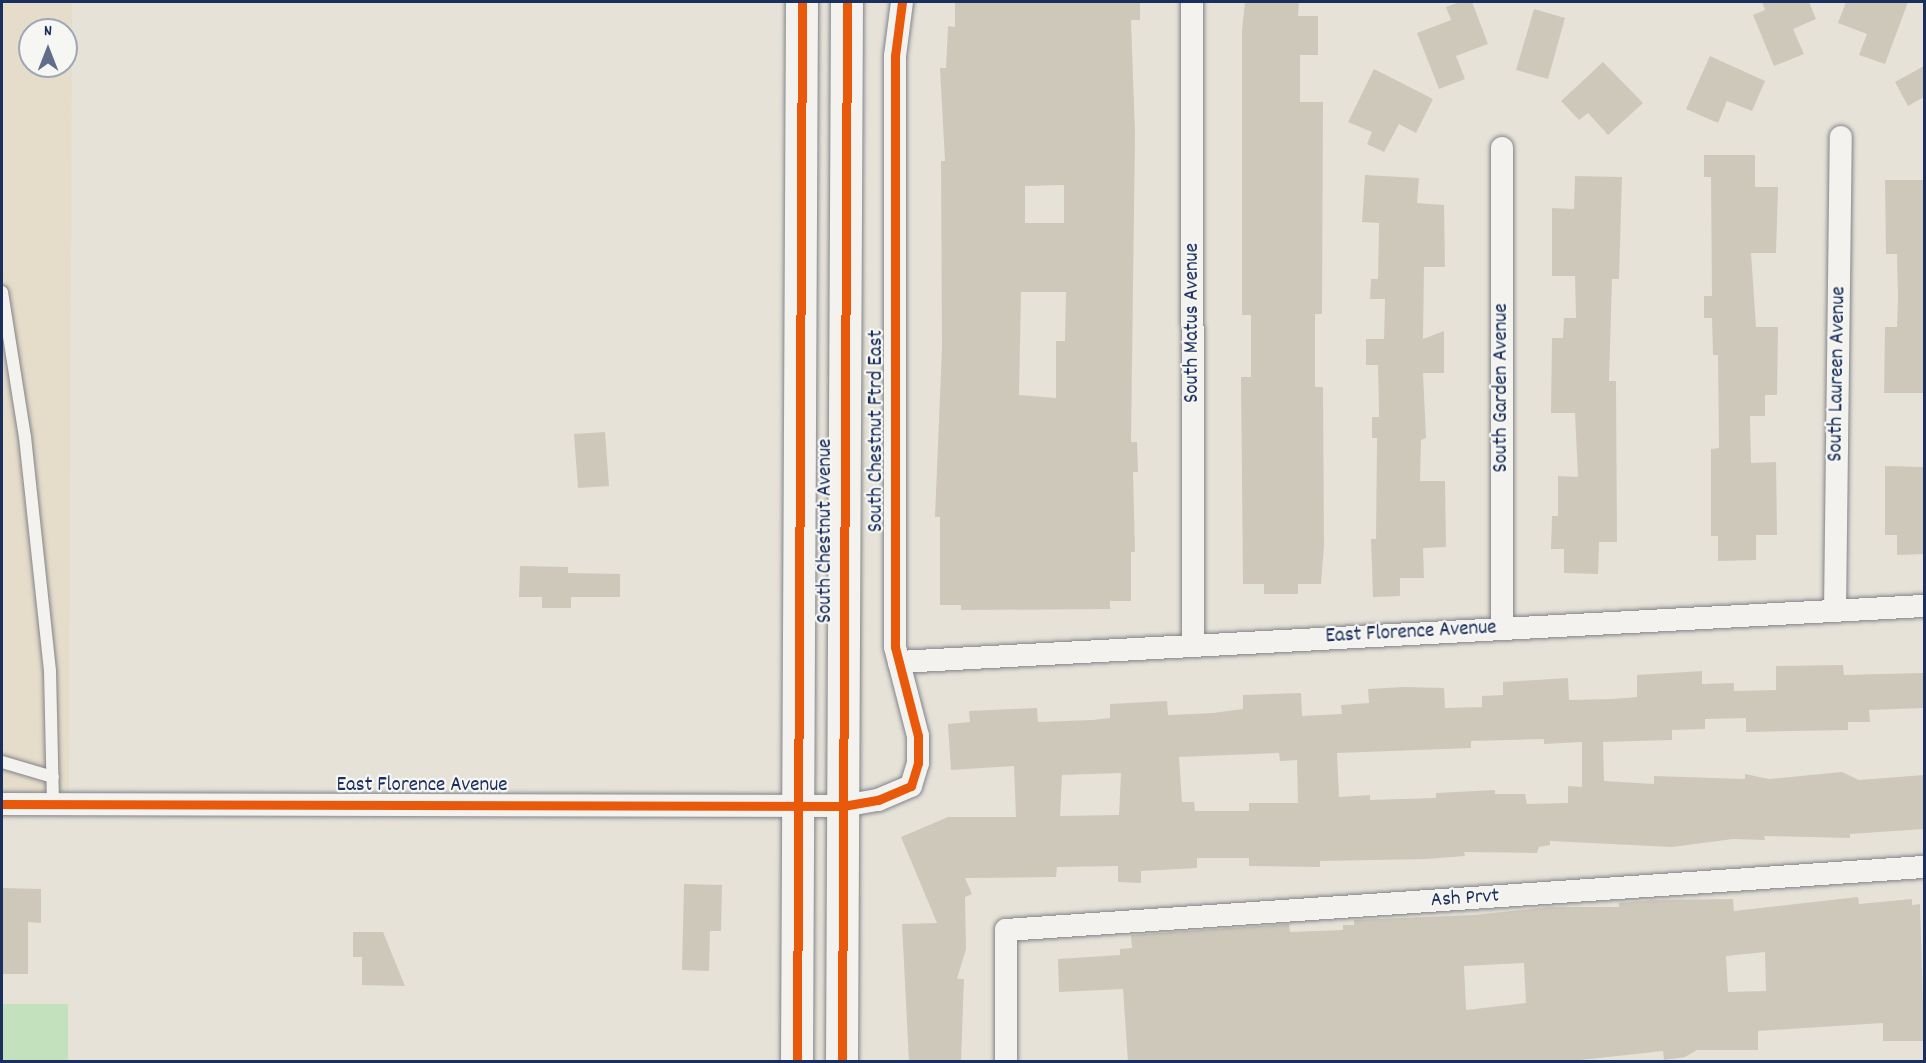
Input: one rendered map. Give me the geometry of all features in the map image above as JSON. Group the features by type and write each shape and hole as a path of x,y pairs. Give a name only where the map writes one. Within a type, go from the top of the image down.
{"main road":[{"name":"South Chestnut Avenue","path":"797,1062 802,2"},
{"name":"South Chestnut Avenue","path":"842,1062 848,2"}],"street":[{"name":"South Chestnut Ftrd East","path":"843,806 878,800 911,786 918,763 918,736 895,647 895,56 902,2"},
{"name":"South Matus Avenue","path":"1192,2 1194,645"},
{"name":"South Laureen Avenue","path":"1835,610 1841,137"},
{"name":"South Garden Avenue","path":"1502,148 1502,628"},
{"name":"East Florence Avenue","path":"898,662 1924,606"},
{"name":"East Florence Avenue","path":"2,804 843,806"},
{"name":"Ash Prvt","path":"1006,1062 1006,930 1924,867"}],"lane":[{"path":"2,292 25,437 47,648 53,804"},
{"path":"2,762 53,777"}],"shaded area":[{"path":"2,2 72,2 72,18 18,18 18,78 72,78 69,792 2,792"}],"green space":[{"path":"2,1004 68,1004 68,1061 2,1061"}],"building":[{"path":"955,2 1140,2 1140,20 1131,20 1135,133 1131,442 1137,442 1138,472 1133,472 1135,552 1131,552 1131,601 1110,601 1110,609 961,610 961,605 940,605 940,517 935,517 942,347 941,161 945,161 940,68 946,68 948,26 955,27","holes":["1064,185 1064,223 1025,223 1025,186","1021,292 1066,292 1065,341 1056,341 1056,398 1019,395"]},
{"path":"1245,2 1299,2 1298,16 1318,16 1318,55 1300,55 1300,102 1323,102 1322,314 1315,314 1315,387 1323,387 1324,545 1321,584 1298,584 1298,594 1264,594 1264,584 1243,584 1241,377 1251,377 1251,315 1242,315 1242,30"},
{"path":"1460,2 1472,2 1488,44 1456,56 1465,79 1439,89 1417,33 1451,20 1446,7"},
{"path":"1762,2 1809,2 1816,19 1793,29 1804,54 1774,66 1753,15 1765,10"},
{"path":"1846,2 1908,2 1885,64 1859,55 1867,34 1838,23"},
{"path":"1534,9 1565,18 1548,79 1516,70"},
{"path":"1710,56 1765,81 1752,111 1727,101 1718,123 1686,109"},
{"path":"1603,62 1643,103 1608,135 1588,113 1579,120 1561,101"},
{"path":"1924,66 1924,97 1908,106 1895,82"},
{"path":"1374,69 1433,99 1416,133 1399,124 1384,152 1367,144 1372,132 1348,122"},
{"path":"1704,155 1755,155 1755,187 1778,187 1776,253 1751,253 1756,327 1778,327 1777,395 1765,395 1765,416 1750,416 1751,463 1776,462 1777,535 1756,535 1756,560 1718,561 1718,536 1711,536 1711,449 1719,448 1718,355 1713,355 1712,318 1704,318 1704,296 1712,296 1711,177 1704,177"},
{"path":"1365,175 1419,178 1417,203 1444,205 1445,267 1424,267 1423,339 1444,331 1444,373 1423,373 1426,438 1421,440 1420,481 1445,481 1446,547 1423,548 1424,578 1400,578 1400,596 1373,597 1371,539 1376,539 1377,438 1372,438 1372,417 1379,417 1378,365 1366,365 1366,339 1384,339 1385,299 1370,299 1371,279 1378,279 1379,223 1362,222"},
{"path":"1575,176 1622,177 1619,279 1612,279 1609,381 1616,381 1617,542 1599,542 1598,574 1564,573 1564,549 1551,549 1552,516 1558,516 1558,476 1578,477 1575,413 1551,413 1552,338 1563,338 1564,318 1576,318 1575,276 1552,276 1552,208 1574,209"},
{"path":"1885,180 1924,180 1924,393 1884,393 1885,327 1897,327 1898,298 1897,254 1886,254"},
{"path":"605,432 609,486 578,488 574,434"},
{"path":"1885,466 1924,467 1924,554 1897,555 1897,535 1885,535"},
{"path":"520,566 568,567 568,573 620,574 620,597 571,597 571,608 542,608 542,597 519,597"},
{"path":"1843,665 1844,675 1924,673 1924,708 1869,710 1870,722 1848,722 1848,730 1746,732 1746,718 1705,719 1705,729 1672,730 1672,740 1603,742 1604,781 1654,784 1654,776 1745,779 1745,774 1769,779 1842,772 1859,780 1924,775 1924,829 1850,834 1850,838 1764,836 1765,840 1733,839 1672,847 1550,841 1550,845 1539,847 1537,853 1464,852 1465,856 1427,859 1320,861 1320,867 1249,866 1249,858 1197,858 1197,868 1141,871 1141,883 1118,882 1118,866 1057,867 1056,877 965,878 972,894 965,897 966,949 957,979 964,979 961,1062 909,1062 902,924 937,923 901,837 948,817 1016,817 1014,766 951,770 948,724 970,722 969,711 1037,708 1038,722 1093,720 1110,718 1110,704 1167,701 1168,715 1213,713 1243,709 1243,695 1301,693 1302,716 1342,714 1341,705 1369,703 1368,689 1404,687 1444,688 1445,708 1482,707 1482,696 1503,695 1503,682 1568,678 1569,700 1637,697 1637,675 1702,671 1702,684 1734,683 1734,691 1776,690 1776,666","holes":["1544,739 1544,744 1582,742 1582,787 1568,786 1568,803 1527,804 1525,794 1495,794 1495,790 1436,793 1436,798 1370,800 1370,795 1339,797 1337,753 1471,748 1471,741","1279,753 1280,761 1297,760 1298,803 1249,803 1249,811 1195,811 1194,802 1182,802 1179,757","1121,773 1119,815 1060,816 1062,775"]},
{"path":"684,884 722,885 721,931 710,931 709,971 682,970"},
{"path":"2,888 41,889 41,923 28,922 28,974 2,974"},
{"path":"1858,897 1859,904 1912,899 1912,905 1920,904 1924,1041 1883,1041 1883,1023 1758,1031 1758,1050 1697,1050 1685,1057 1664,1060 1663,1051 1562,1062 1128,1062 1123,989 1059,992 1058,959 1120,955 1120,949 1132,948 1131,935 1289,924 1290,932 1343,930 1343,925 1354,925 1354,920 1474,915 1550,907 1619,907 1619,903 1656,900 1733,899 1734,911","holes":["1765,952 1766,991 1728,992 1726,956","1524,963 1526,1003 1466,1010 1464,966"]},
{"path":"353,932 383,932 405,986 362,985 362,957 353,957"}],"cycle path":[{"path":"797,1062 802,2"},
{"path":"842,1062 847,2"},
{"path":"2,804 843,806 878,800 911,786 918,763 918,736 895,647 895,56 902,2"}]}
